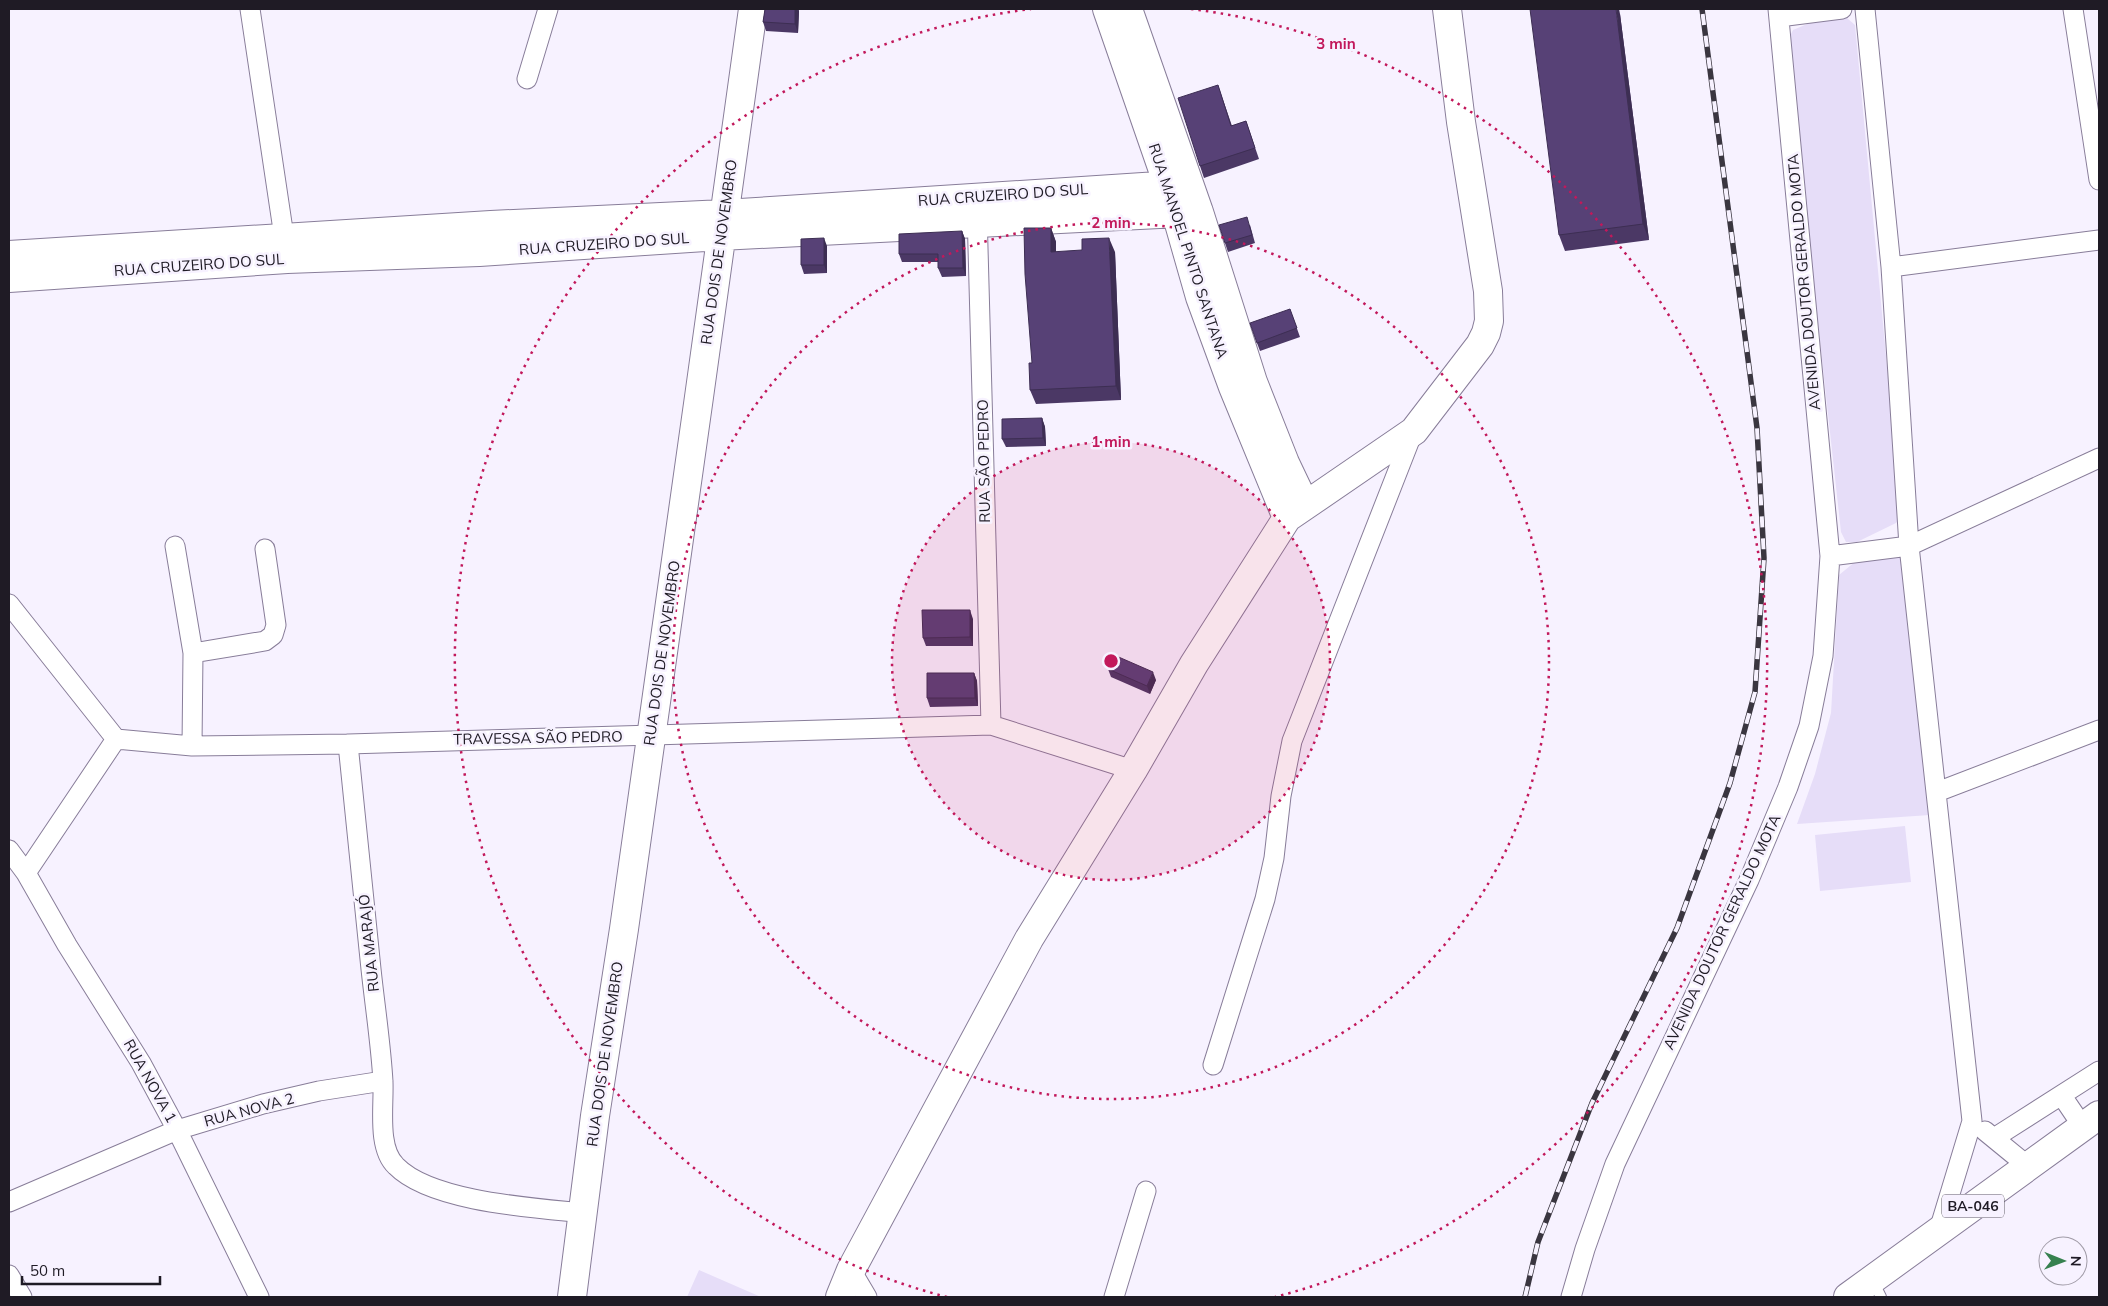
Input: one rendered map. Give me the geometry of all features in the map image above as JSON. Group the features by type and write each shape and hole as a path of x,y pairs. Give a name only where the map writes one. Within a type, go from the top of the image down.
{"street":[{"path":"250,9 286,249"},
{"path":"527,79 548,9"},
{"name":"RUA DOIS DE NOVEMBRO","path":"572,1297 595,1116 624,929 650,735 700,397 752,9"},
{"path":"1213,1065 1266,899 1274,858 1281,796 1292,741 1414,431 1480,345 1489,321 1488,292 1447,9"},
{"path":"1779,13 1842,9"},
{"path":"1865,9 1891,267 1909,546 1972,1121 1939,1230"},
{"path":"2073,9 2099,180"},
{"name":"RUA MANOEL PINTO SANTANA","path":"1121,10 1188,212 1200,297 1233,387 1296,512"},
{"name":"AVENIDA DOUTOR GERALDO MOTA","path":"1571,1297 1585,1249 1615,1164 1748,880 1788,787 1809,726 1823,656 1830,556 1779,13"},
{"name":"RUA CRUZEIRO DO SUL","path":"10,266 977,210 1178,185"},
{"name":"RUA CRUZEIRO DO SUL","path":"977,210 1188,212"},
{"name":"RUA SÃO PEDRO","path":"977,210 991,725"},
{"path":"1891,267 2099,240"},
{"path":"840,1297 851,1270 1029,939 1133,770 1194,664 1296,512 1414,431"},
{"path":"1830,556 1909,546 2099,458"},
{"path":"175,546 193,653 192,746"},
{"path":"193,653 265,641 273,635 276,625 265,549"},
{"path":"9,604 116,739 26,873"},
{"name":"TRAVESSA SÃO PEDRO","path":"116,739 192,746 348,744 495,738 991,725 1133,770"},
{"path":"1937,792 2099,730"},
{"name":"RUA MARAJÓ","path":"348,744 383,1081 384,1143 389,1156 395,1166 418,1182 447,1191 520,1206 584,1213"},
{"name":"RUA NOVA 1","path":"9,850 26,873 67,945 141,1063 177,1130 259,1297"},
{"path":"1994,1138 2099,1072"},
{"name":"RUA NOVA 2","path":"9,1202 177,1130 263,1104 310,1093 383,1081"},
{"path":"2062,1096 2091,1121"},
{"path":"1972,1121 2029,1167"},
{"name":"BA-046","path":"1848,1297 1877,1289 1939,1230 2091,1121"},
{"path":"1114,1297 1146,1191"},
{"path":"851,1270 867,1297"},
{"path":"9,1275 22,1297"}],"shaded area":[{"path":"1847,18 1855,25 1901,516 1896,523 1857,542 1846,542 1841,532 1787,42 1793,30 1812,22"},
{"path":"1897,553 1904,559 1930,815 1797,824 1815,774 1831,713 1839,575 1856,561"},
{"path":"1905,826 1911,882 1820,891 1815,835"},
{"path":"699,1270 761,1297 687,1297"}],"building":[{"path":"765,9 795,9 795,24 763,22"},
{"path":"1530,9 1616,9 1643,224 1559,235"},
{"path":"1218,85 1231,126 1246,121 1255,148 1200,166 1178,98"},
{"path":"1247,217 1252,235 1225,243 1219,225"},
{"path":"1024,228 1051,228 1051,252 1082,250 1082,239 1109,238 1116,386 1030,390 1029,363 1032,363 1025,274"},
{"path":"962,231 963,268 938,268 938,254 899,254 899,234"},
{"path":"824,238 824,265 801,265 801,239"},
{"path":"1290,309 1297,328 1257,343 1250,323"},
{"path":"1042,418 1043,438 1002,439 1002,419"},
{"path":"922,610 970,610 970,637 923,638"},
{"path":"1114,655 1153,672 1147,686 1108,669"},
{"path":"927,673 974,673 975,698 927,698"}],"railway":[{"path":"1525,1297 1538,1242 1592,1103 1677,928 1730,783 1755,692 1764,558 1757,428 1702,9"}]}
